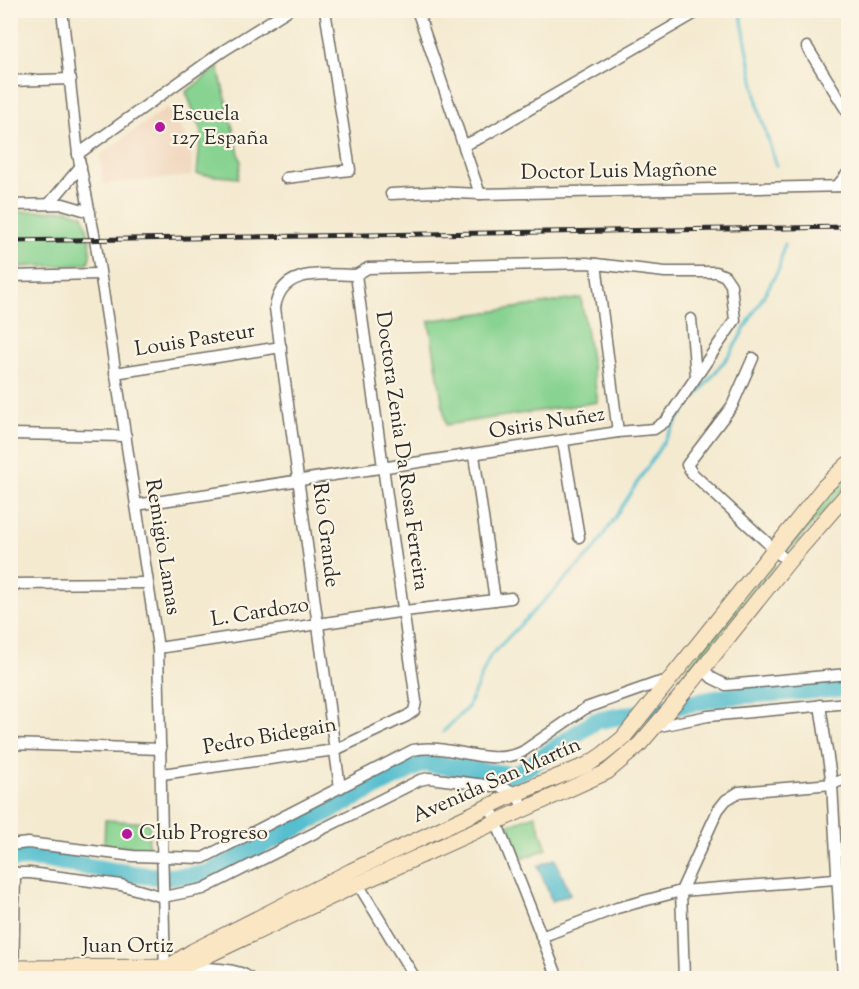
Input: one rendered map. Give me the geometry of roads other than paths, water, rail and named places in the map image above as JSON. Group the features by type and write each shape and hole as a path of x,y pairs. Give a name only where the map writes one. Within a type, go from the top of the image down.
{"street":[{"name":"Remigio Lamas","path":"62,10 78,154 95,239 147,583 159,648 166,974"},
{"path":"78,154 223,51 288,10"},
{"path":"286,178 350,170 325,10"},
{"path":"417,10 480,194"},
{"path":"464,144 480,138 701,10"},
{"path":"807,47 849,113"},
{"path":"10,81 71,79"},
{"path":"49,204 81,166"},
{"path":"843,186 849,173"},
{"name":"Doctor Luis Magñone","path":"391,194 843,186"},
{"path":"10,205 73,206 90,212"},
{"name":"Osiris Nuñez","path":"136,505 618,432 654,429 666,421 735,320 731,285 724,276 716,272 665,272 587,262 368,268 356,275"},
{"path":"596,264 618,432"},
{"path":"10,276 99,274"},
{"name":"Río Grande","path":"340,788 275,308 276,298 281,289 298,277 356,275"},
{"name":"Doctora Zenia Da Rosa Ferreira","path":"356,275 405,611 416,700 414,711"},
{"path":"691,319 696,376"},
{"name":"Louis Pasteur","path":"116,373 280,347"},
{"path":"753,358 732,406 687,465 692,473 788,562"},
{"path":"10,434 126,436"},
{"path":"563,442 579,537"},
{"path":"474,455 495,600"},
{"name":"Avenida San Martín","path":"166,974 193,951 351,871 517,793 594,760 623,738 824,487 849,464"},
{"name":"Avenida San Martín","path":"183,967 358,884 607,772 627,756 659,722 788,562 849,493"},
{"path":"10,584 147,583"},
{"name":"L. Cardozo","path":"159,648 405,611 511,598"},
{"path":"703,669 712,678 726,685 849,674"},
{"path":"10,845 28,843 162,859 203,858 413,750 422,748 501,759 512,757 586,708 657,682 667,683"},
{"path":"659,722 849,703"},
{"path":"820,705 843,878 843,978"},
{"name":"Pedro Bidegain","path":"162,774 335,750 414,711"},
{"path":"10,744 161,749"},
{"path":"13,971 13,873 121,885 163,894 213,886 420,780 429,778 501,787 517,793 523,809"},
{"path":"684,978 681,891 718,810 726,800 739,792 832,784 849,778"},
{"path":"490,806 558,978"},
{"path":"541,937 617,908 681,891 843,878"},
{"path":"358,884 415,978"},
{"name":"Juan Ortiz","path":"13,971 166,974 183,967 220,969 247,976"}],"water":[{"path":"555,859 570,894 552,901 538,866"}],"waterway":[{"path":"740,10 759,111 776,165"},
{"path":"443,732 468,707 490,656 594,550 681,415 730,354 779,269 784,244"},
{"path":"10,860 38,859 155,876 190,876 208,873 423,763 512,775 519,773 595,721 731,696 848,688"}],"railway":[{"path":"10,241 848,227"}],"place":[{"name":"Escuela 127 España","path":"160,127"},
{"name":"Club Progreso","path":"127,834"}]}
